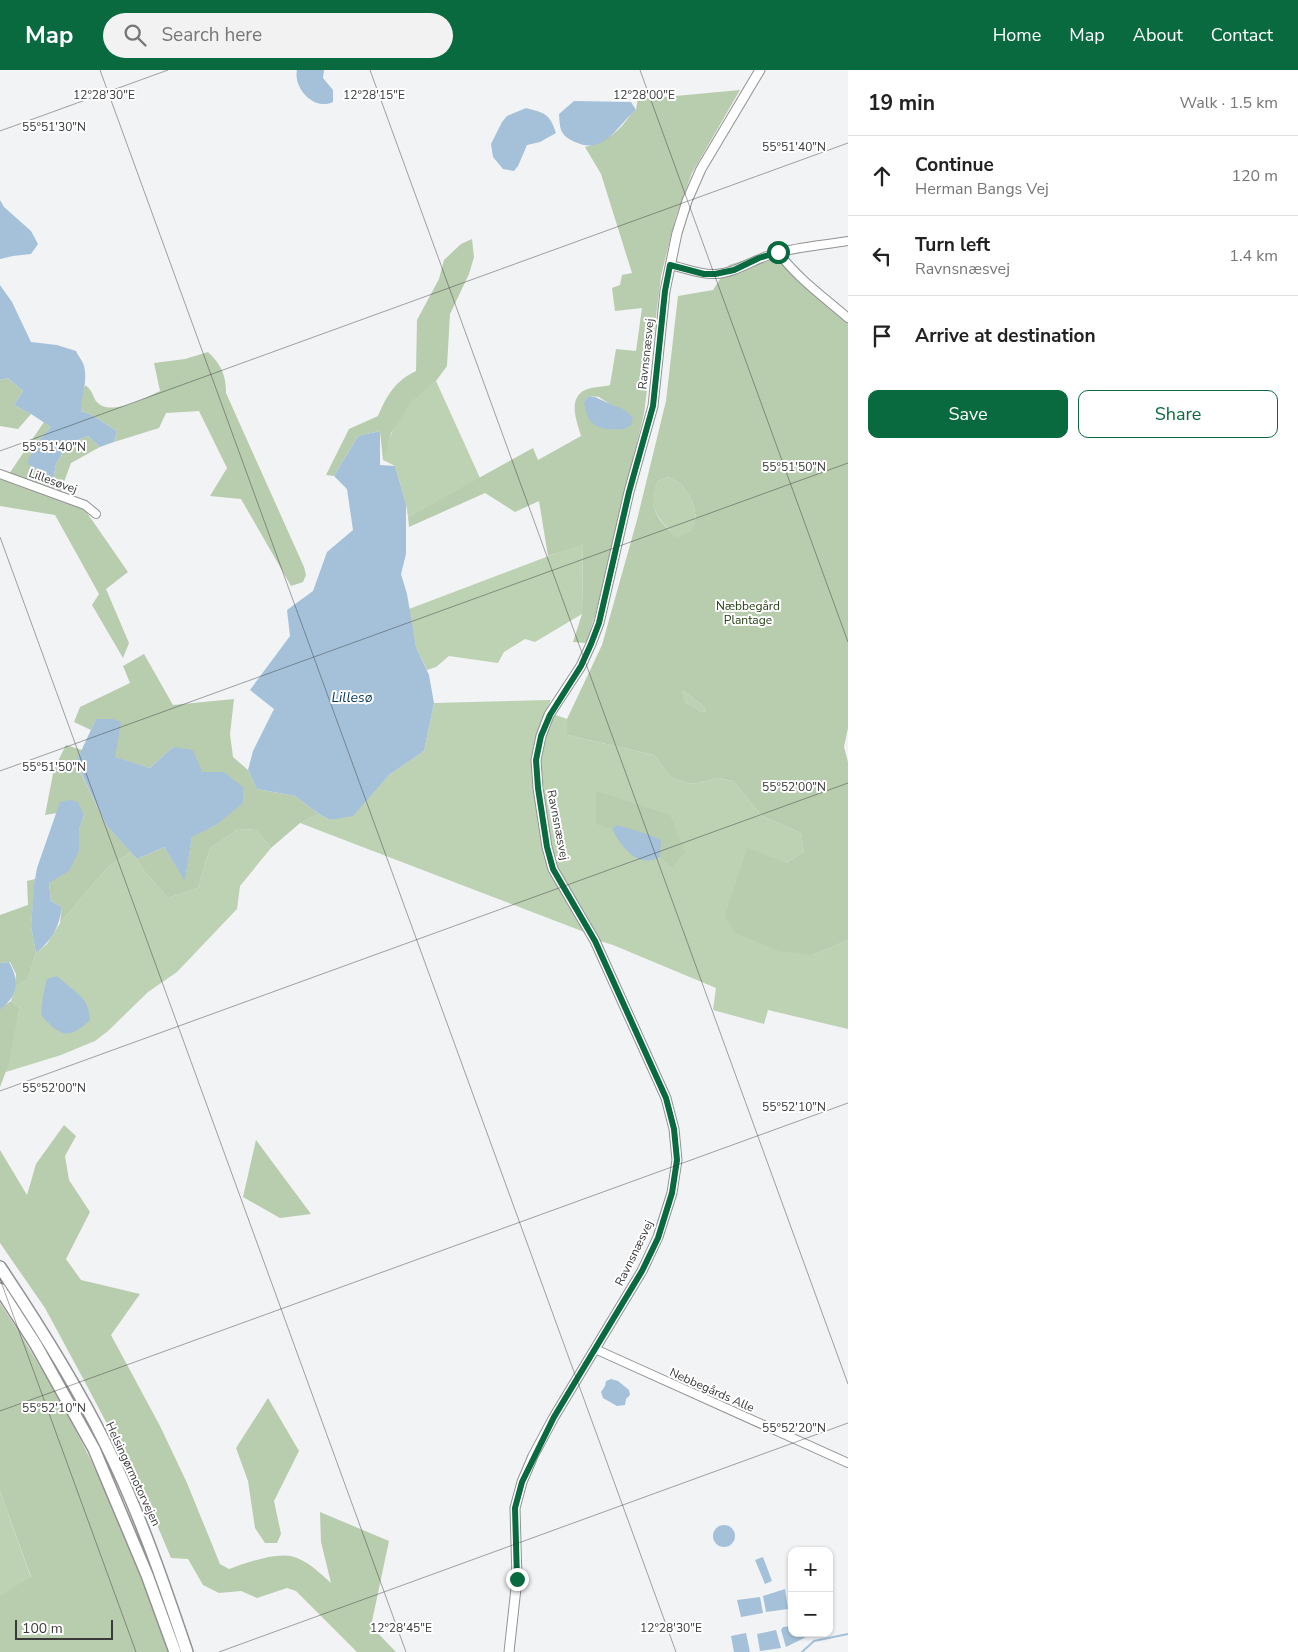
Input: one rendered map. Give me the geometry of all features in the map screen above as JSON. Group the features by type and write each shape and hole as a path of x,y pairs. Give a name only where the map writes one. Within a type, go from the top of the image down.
{"highway":[{"name":"Helsingørmotorvejen","path":"0,1267 46,1337 105,1444 154,1554 187,1652"},
{"name":"Helsingørmotorvejen","path":"0,1289 36,1344 94,1449 147,1575 175,1652"}],"main road":[{"name":"Ravnsnæsvej","path":"509,1652 517,1579 515,1508 522,1482 554,1417 642,1271 658,1238 672,1193 677,1160 674,1129 666,1098 595,941 553,869 547,847 538,788 536,760 541,736 550,715 581,666 599,623 629,492 653,406 665,291 679,225 701,169 760,70"}],"street":[{"path":"670,265 704,274 715,274 734,270 759,258 778,252 848,241"},
{"path":"778,252 788,266 848,318"},
{"name":"Lillesøvej","path":"0,474 84,505 96,514"},
{"name":"Nebbegårds Alle","path":"595,1350 848,1463"}],"green space":[{"path":"740,90 692,173 676,216 661,276 644,414 595,616 586,643 573,642 582,614 583,544 548,556 539,501 515,512 485,493 409,527 408,517 533,448 538,460 581,436 575,412 578,395 592,388 610,385 616,349 636,351 642,308 615,311 612,288 620,285 622,275 632,273 601,174 585,147 604,140 620,128 636,110 638,97 654,98","holes":["589,396 599,397 608,403 584,401"]},
{"path":"472,239 474,257 469,274 450,314 447,366 436,381 411,402 391,433 383,460 380,431 358,436 334,476 326,475 349,429 378,416 392,389 402,379 416,371 417,320 439,279 444,260 461,244"},
{"name":"Næbbegård Plantage","path":"776,250 848,321 848,728 844,747 848,762 848,940 813,955 779,951 735,933 725,916 747,848 786,863 804,852 801,833 762,816 733,781 718,778 693,784 671,778 654,755 567,735 567,719 602,645 637,520 666,401 678,296 713,290 729,265","holes":["668,477 681,484 692,500 696,517 690,531 677,538 659,519 654,506 653,499 658,481","681,691 701,704 706,711 702,712 685,702"]},
{"path":"208,352 222,370 226,393 304,567 306,575 303,582 291,586 241,499 210,496 227,468 199,411 166,413 159,428 114,442 117,431 92,415 81,411 81,399 85,385 99,404 105,407 121,407 160,391 154,363 185,359"},
{"path":"8,378 23,391 14,405 31,414 18,429 0,426 0,380"},
{"path":"436,381 480,478 408,517 395,466 383,460 390,437 401,415 414,399"},
{"path":"44,422 51,427 39,440 53,480 56,464 69,443 88,436 100,447 71,463 60,493 9,474"},
{"path":"0,477 83,507 128,572 106,589 129,643 123,658 92,605 99,594 55,515 0,506"},
{"path":"668,477 681,484 692,500 696,517 690,531 677,539 660,519 654,506 654,491 658,481"},
{"path":"583,543 582,614 535,642 525,639 504,652 498,663 449,656 436,667 427,670 416,647 409,609"},
{"path":"144,654 173,705 234,699 230,734 233,757 248,770 257,789 295,796 319,814 300,823 271,848 256,830 239,829 210,848 198,888 168,898 143,870 137,859 164,847 185,880 192,836 216,825 224,772 202,772 173,747 150,768 114,757 96,719 91,730 74,722 80,707 130,683 123,666"},
{"path":"680,691 683,691 701,704 706,711 702,712 685,702"},
{"path":"551,700 537,732 533,758 543,846 587,933 300,823 319,814 330,820 353,815 389,775 424,751 434,703"},
{"path":"553,714 567,719 567,735 654,755 671,778 693,784 718,778 733,781 762,816 801,833 804,852 786,863 813,955 848,940 848,1029 768,1010 764,1024 713,1010 716,988 600,941 556,865 549,846 541,761 545,738"},
{"path":"66,745 82,750 76,763 106,825 131,852 108,867 60,923 62,907 51,901 49,883 79,851 79,830 84,815 60,803 57,813 45,815 54,769"},
{"path":"596,791 670,815 685,852 672,867 660,857 661,840 617,825 612,829 596,824"},
{"path":"239,829 256,830 271,848 240,886 237,909 177,972 148,992 95,1041 61,1055 6,1072 20,1008 11,1001 15,987 28,979 36,953 47,944 60,923 108,867 131,852 143,870 168,898 198,888 210,848"},
{"path":"35,879 31,926 36,953 28,979 15,987 16,974 10,962 0,963 0,915 28,905 27,881"},
{"path":"11,1001 20,1008 8,1066 0,1087 0,1009"},
{"path":"64,1125 76,1136 65,1156 69,1180 90,1212 66,1259 81,1280 140,1294 111,1335 160,1426 187,1483 220,1564 229,1569 272,1556 290,1556 306,1563 331,1583 321,1542 320,1512 389,1541 371,1626 396,1652 357,1652 296,1591 287,1588 257,1598 241,1591 219,1593 203,1585 188,1559 171,1558 144,1494 45,1308 0,1243 0,1150 27,1195 36,1164"},
{"path":"256,1140 311,1214 280,1218 243,1197"},
{"path":"0,1303 48,1379 77,1432 103,1486 143,1582 168,1652 0,1652 0,1595 31,1577 0,1491"},
{"path":"268,1398 299,1451 274,1501 281,1534 277,1543 265,1543 255,1528 248,1481 236,1448"},
{"path":"0,1491 31,1578 0,1595"}],"water":[{"path":"297,70 324,70 323,78 333,90 333,102 319,103 307,96 298,84"},
{"path":"574,101 631,102 636,110 610,137 595,145 585,145 566,137 561,128 559,114"},
{"path":"526,108 546,115 556,133 540,142 527,145 514,171 503,169 493,157 491,144 507,116"},
{"path":"0,200 4,207 31,231 38,244 31,254 0,259"},
{"path":"0,285 12,302 31,342 57,345 76,351 85,372 81,411 92,415 117,431 114,442 100,447 88,436 69,443 56,464 53,480 38,474 27,462 39,440 51,427 14,405 23,391 8,378 0,380"},
{"path":"589,396 630,414 633,418 631,425 617,430 605,429 595,425 586,413 584,401"},
{"name":"Lillesø","path":"380,431 380,465 395,466 406,504 406,554 401,574 407,594 416,647 429,675 434,703 424,751 389,775 353,816 330,820 295,796 257,789 248,770 253,751 274,709 250,690 290,636 287,610 313,591 327,552 353,530 347,489 334,476 358,436"},
{"path":"96,719 113,719 121,722 115,757 150,768 173,747 193,750 202,772 224,772 243,787 243,803 216,825 192,837 185,881 164,847 137,859 106,825 76,762"},
{"path":"70,800 78,802 84,815 79,830 79,851 69,871 49,883 51,901 62,907 61,914 54,933 36,953 31,926 37,868 60,802"},
{"path":"617,825 661,840 660,857 645,860 632,855 612,829"},
{"path":"9,962 15,975 16,987 7,1004 0,1009 0,963"},
{"path":"57,976 83,999 89,1012 90,1020 76,1031 70,1033 64,1033 54,1028 41,1015 47,979"},
{"path":"611,1379 618,1381 629,1390 630,1395 626,1399 625,1405 617,1406 603,1398 601,1392 606,1381"},
{"path":"724,1525 732,1528 735,1536 732,1544 724,1547 716,1544 713,1536 716,1528"},
{"path":"763,1557 772,1581 765,1584 755,1560"},
{"path":"785,1589 788,1609 766,1612 763,1596"},
{"path":"760,1597 763,1613 741,1617 737,1600"},
{"path":"788,1626 788,1637 806,1637 786,1647 781,1630 783,1627"},
{"path":"776,1630 781,1648 760,1651 757,1634"},
{"path":"746,1633 750,1652 734,1652 731,1636"}],"waterway":[{"path":"802,1652 814,1641 848,1634"}],"route":[{"path":"517,1579 515,1508 522,1482 533,1456 554,1417 642,1271 658,1238 672,1193 677,1160 674,1129 666,1098 595,941 553,869 547,847 538,788 536,760 541,736 550,715 581,666 599,623 629,492 653,406 665,291 670,265 704,274 725,273 778,252"}]}
